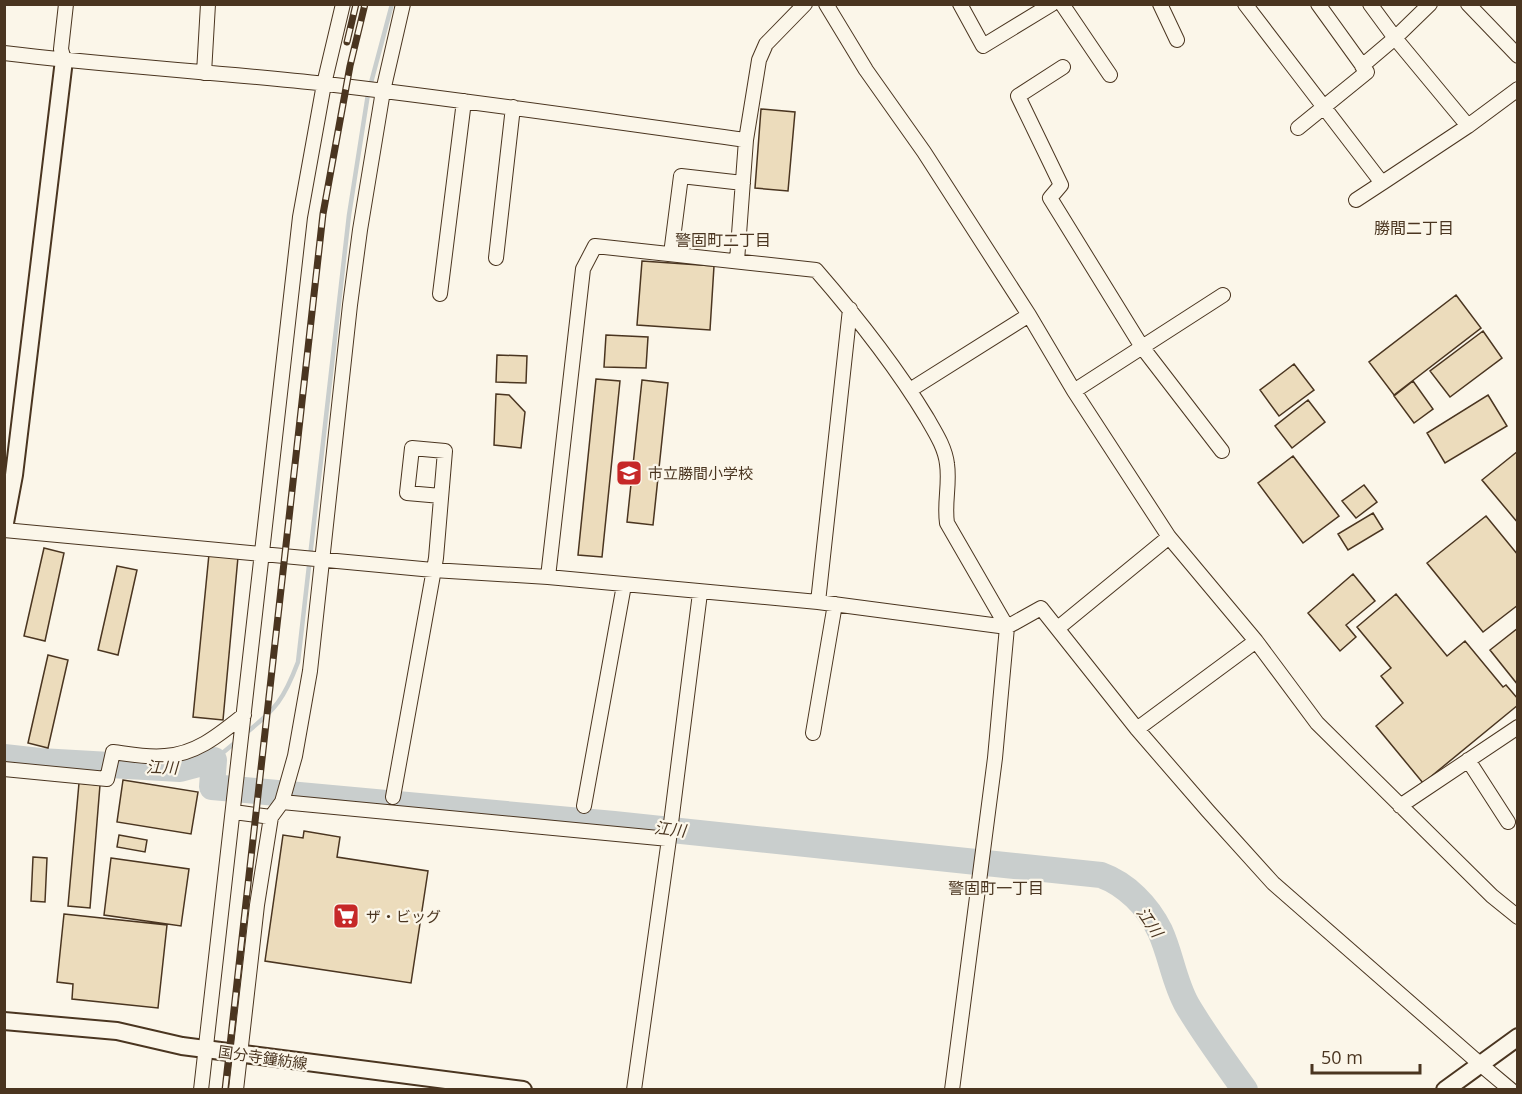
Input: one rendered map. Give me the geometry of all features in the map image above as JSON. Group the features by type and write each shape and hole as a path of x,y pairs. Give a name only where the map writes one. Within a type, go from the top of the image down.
{"street":[{"path":"66,4 61,49 64,60 14,475 4,529 433,570 548,577 700,593 818,602 1007,627 1041,608 1137,729 1272,883 1511,1089"},
{"path":"204,73 208,4"},
{"path":"201,1089 300,217 324,84 344,4"},
{"path":"236,1089 271,817 282,802 295,756 310,671 360,230 383,91 403,4"},
{"path":"737,261 746,140 759,60 766,44 805,4"},
{"path":"826,4 866,70 924,152 1029,315 1074,391 1169,537 1256,641 1317,723 1492,896 1518,917"},
{"path":"960,4 983,46 1052,4"},
{"path":"1062,4 1110,75"},
{"path":"1160,4 1177,40"},
{"path":"1245,4 1382,183"},
{"path":"1298,128 1367,72 1318,4"},
{"path":"1370,4 1395,38 1468,126"},
{"path":"1362,66 1430,4"},
{"path":"1468,4 1518,56"},
{"path":"4,53 324,84 513,107 746,140"},
{"path":"1063,68 1017,96 1061,185 1050,198 1142,347 1222,451"},
{"path":"1356,200 1468,126 1518,89"},
{"path":"441,294 464,101"},
{"path":"496,258 513,107"},
{"path":"671,254 681,176 743,183"},
{"path":"548,577 583,269 595,246 816,270 850,309 910,390 941,443 947,464 945,510 947,524 1007,627 995,758 952,1089"},
{"path":"1074,391 1223,295"},
{"path":"818,602 850,309"},
{"path":"910,390 1029,315"},
{"path":"393,796 436,558 441,496"},
{"path":"1058,628 1169,537"},
{"path":"584,806 624,585"},
{"path":"634,1089 700,593"},
{"path":"813,733 836,604"},
{"path":"1137,729 1256,641"},
{"path":"4,769 107,779 113,752 164,757 186,753 211,741 244,715"},
{"path":"1400,806 1518,727"},
{"path":"1468,760 1508,822"},
{"path":"282,802 669,839"},
{"path":"234,812 271,817"},
{"name":"国分寺鐘紡線","path":"4,1021 117,1030 182,1046 523,1089"},
{"path":"1445,1089 1518,1037"}],"building":[{"path":"761,109 795,112 788,191 755,188"},
{"path":"642,261 714,266 710,330 637,325"},
{"path":"1456,295 1481,328 1394,395 1369,362"},
{"path":"1483,331 1502,358 1450,397 1430,371"},
{"path":"606,335 648,337 646,368 604,367"},
{"path":"497,355 527,356 526,383 496,382"},
{"path":"1294,364 1314,390 1279,416 1260,390"},
{"path":"596,379 620,381 602,557 578,555"},
{"path":"642,380 668,383 653,525 627,522"},
{"path":"1413,381 1433,409 1414,423 1394,396"},
{"path":"496,394 509,395 525,412 521,448 494,445"},
{"path":"1488,395 1507,426 1445,463 1427,433"},
{"path":"1308,400 1325,422 1292,448 1275,426"},
{"path":"1518,451 1518,523 1482,480"},
{"path":"1293,456 1339,516 1303,543 1258,483"},
{"path":"1364,485 1377,502 1356,518 1342,501"},
{"path":"1373,513 1383,529 1348,550 1338,534"},
{"path":"1486,516 1518,555 1518,605 1483,632 1427,563"},
{"path":"44,548 64,553 45,641 24,636"},
{"path":"209,554 238,557 223,720 193,717"},
{"path":"117,566 137,570 118,655 98,650"},
{"path":"1353,574 1375,601 1346,625 1356,637 1340,651 1308,613"},
{"path":"1396,594 1447,656 1465,641 1503,687 1506,685 1518,699 1518,705 1423,783 1376,726 1403,703 1381,676 1391,668 1357,627"},
{"path":"1518,628 1518,685 1490,650"},
{"path":"48,655 68,660 48,748 28,743"},
{"path":"123,780 198,792 191,834 117,822"},
{"path":"79,783 100,785 90,908 68,906"},
{"name":"ザ・ビッグ","path":"304,831 340,837 337,857 428,871 411,983 265,961 283,835 303,838"},
{"path":"119,835 147,840 145,852 117,847"},
{"path":"33,857 47,858 45,902 31,901"},
{"path":"111,858 189,869 181,926 104,915"},
{"path":"64,914 167,925 158,1008 72,999 73,984 57,982"}],"waterway":[{"path":"246,733 278,702 298,662 349,215 368,94 392,4"},
{"path":"214,760 237,741"},
{"name":"江川","path":"4,757 180,769 214,760 212,787 614,824 1101,875 1127,890 1149,913 1164,940 1187,1005 1245,1090"}],"railway":[{"path":"347,42 356,4"},
{"path":"225,1090 323,214 350,66 365,4"}],"place":[{"name":"市立勝間小学校","path":"629,473"},
{"name":"ザ・ビッグ","path":"346,916"}],"district":[{"name":"勝間二丁目","path":"1414,228"},
{"name":"警固町二丁目","path":"723,240"},
{"name":"警固町一丁目","path":"996,888"}]}
